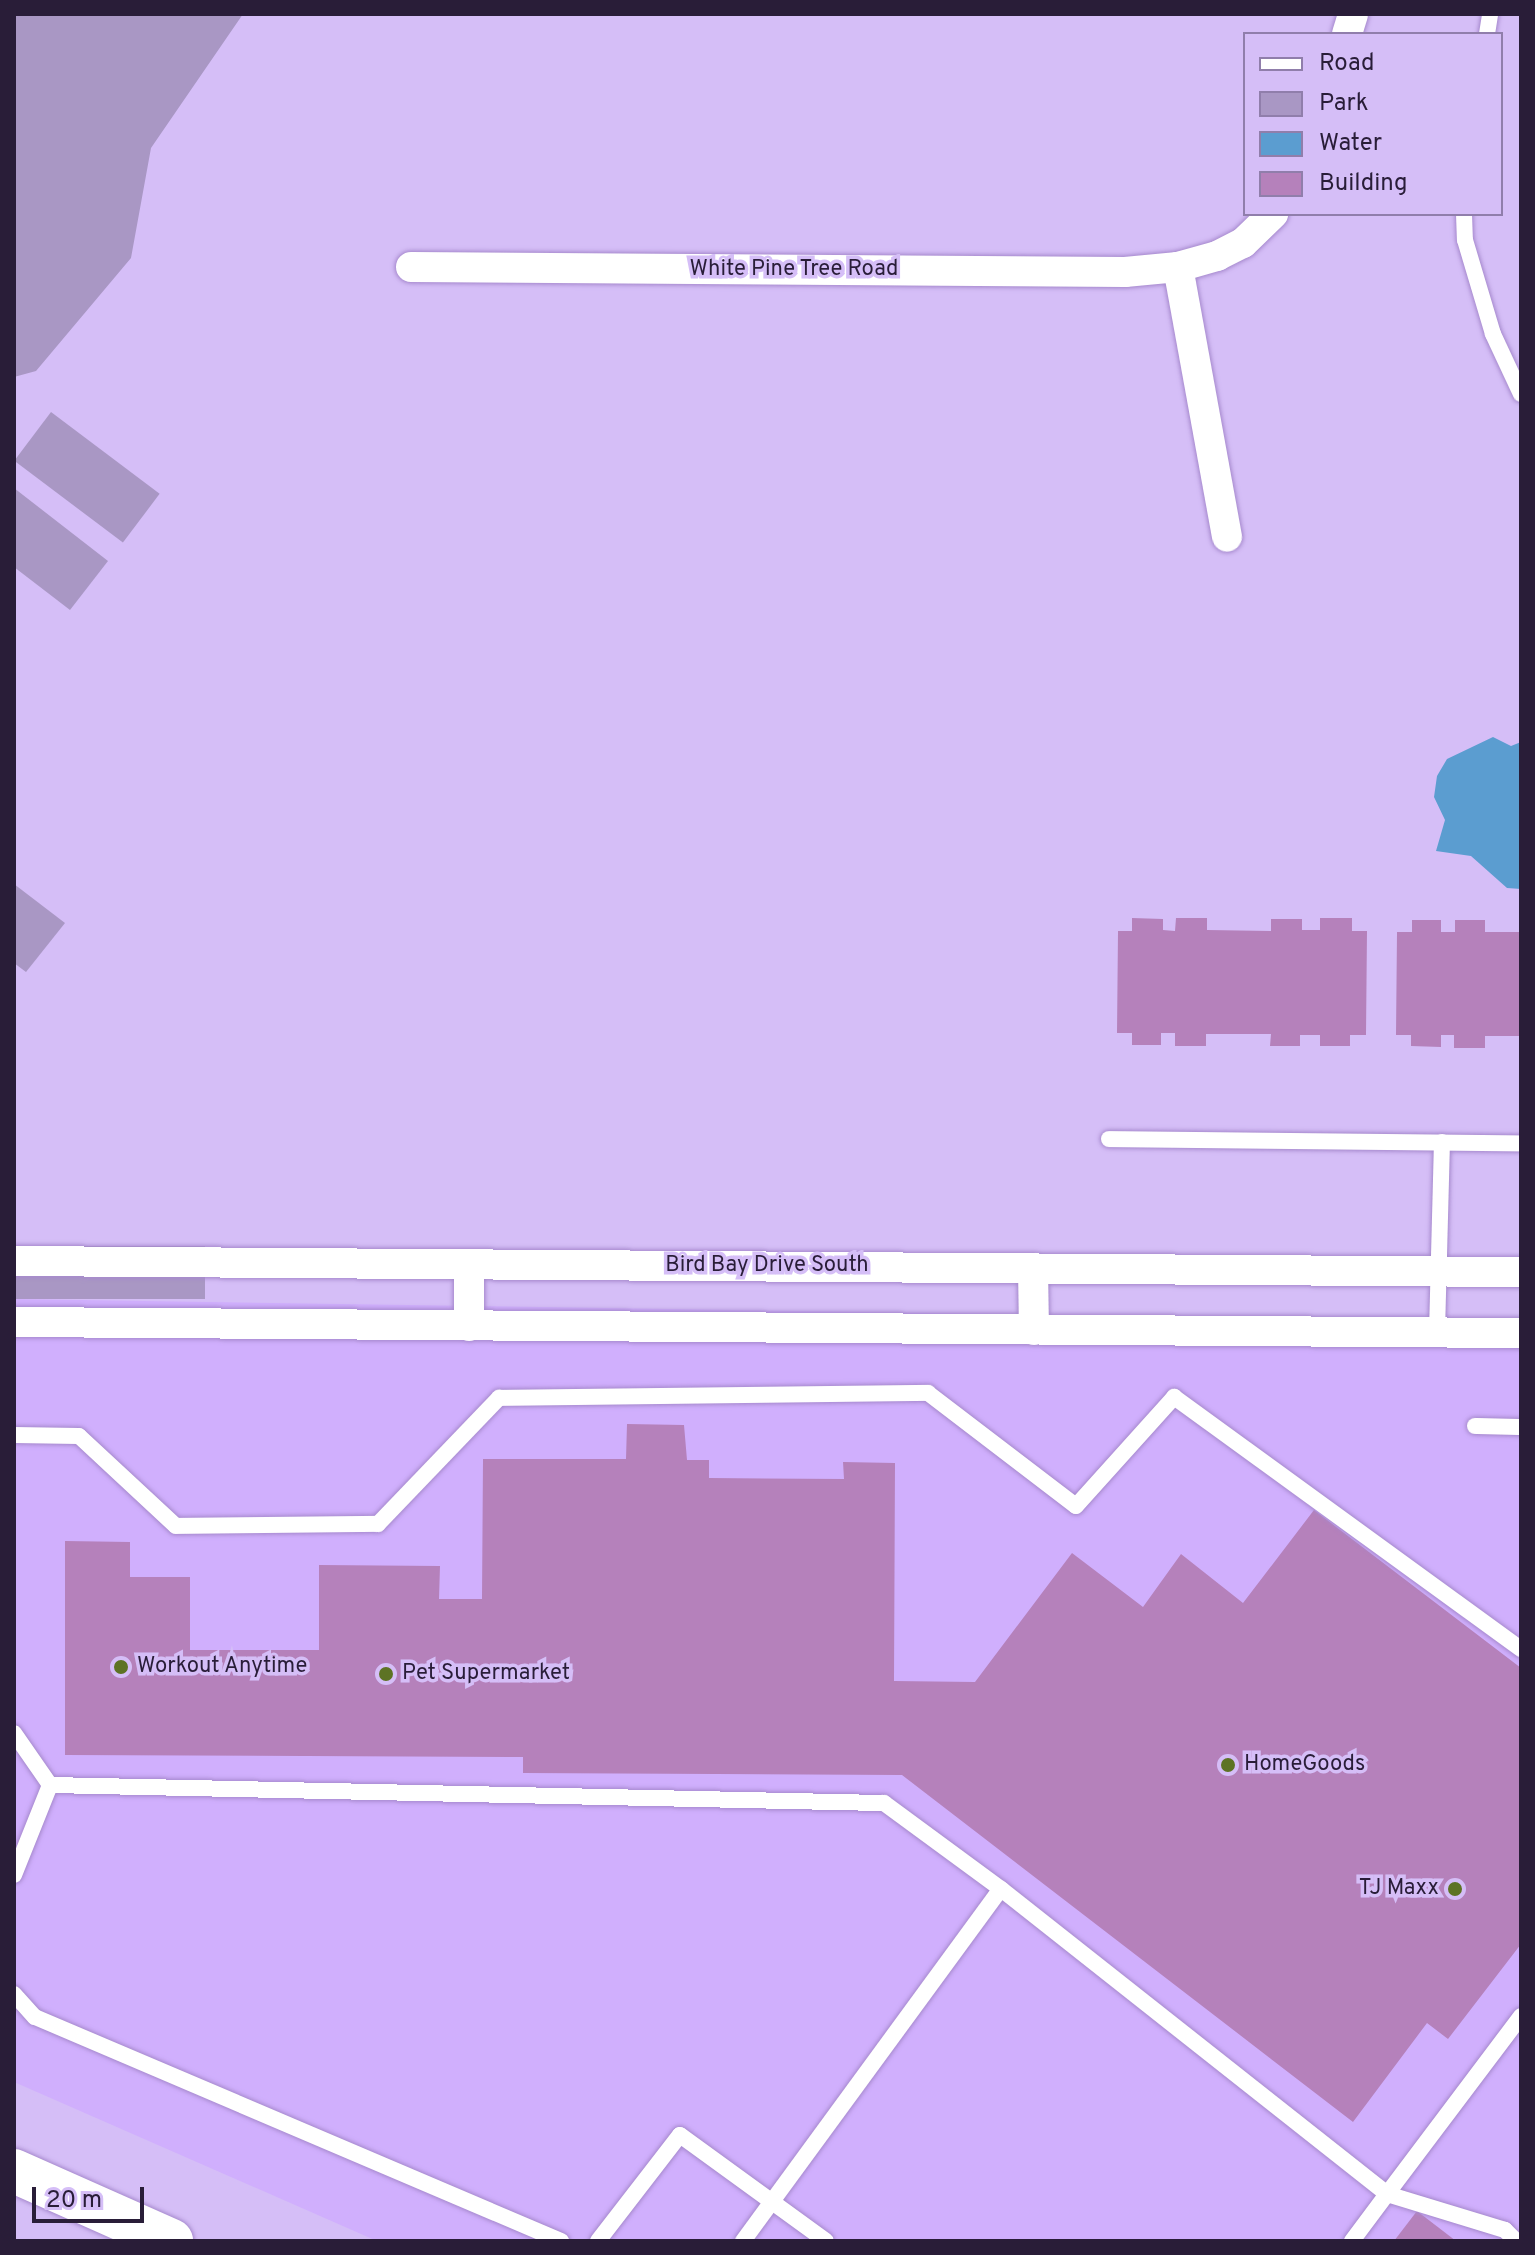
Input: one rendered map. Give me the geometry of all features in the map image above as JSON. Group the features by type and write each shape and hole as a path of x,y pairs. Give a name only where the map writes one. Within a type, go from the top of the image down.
{"main road":[{"path":"14,2171 171,2241"}],"street":[{"name":"White Pine Tree Road","path":"411,267 1109,272 1178,267 1243,243 1271,216"},
{"path":"1178,267 1227,537"},
{"name":"Bird Bay Drive South","path":"14,1261 1521,1272"},
{"path":"469,1265 469,1326"},
{"path":"1033,1268 1034,1330"},
{"path":"14,1322 1521,1333"}],"lane":[{"path":"1464,216 1465,240 1493,334 1521,394"},
{"path":"1109,1139 1521,1143"},
{"path":"1437,1332 1436,1271 1442,1142"},
{"path":"14,1435 79,1436 176,1526 378,1524 499,1398 928,1393 1076,1506 1174,1397 1521,1649"},
{"path":"1475,1426 1521,1427"},
{"path":"14,1733 50,1785"},
{"path":"14,1875 18,1853 50,1785"},
{"path":"50,1785 884,1803 1001,1889 1387,2194 1505,2230 1516,2241"},
{"path":"743,2241 1001,1889"},
{"path":"14,1994 35,2017 561,2241"},
{"path":"1352,2241 1521,2016"},
{"path":"598,2241 680,2135 826,2241"}],"shaded area":[{"path":"14,1299 1521,1322 1521,2241 377,2241 14,2082"}],"green space":[{"path":"14,14 243,14 151,148 131,258 36,371 14,377"},
{"path":"51,412 160,494 123,543 14,461"},
{"path":"14,488 108,561 70,610 14,567"},
{"path":"14,884 65,923 26,972 14,963"},
{"path":"14,1246 205,1246 205,1299 14,1299"}],"water":[{"path":"1493,737 1511,746 1521,742 1521,889 1507,888 1471,856 1436,851 1445,820 1434,797 1437,776 1447,759"}],"building":[{"path":"1132,918 1163,919 1163,930 1175,931 1176,918 1207,918 1207,930 1271,931 1271,919 1302,919 1302,930 1320,930 1320,918 1352,918 1352,931 1367,931 1366,1035 1350,1035 1350,1046 1320,1046 1320,1035 1300,1035 1300,1046 1270,1046 1271,1034 1206,1034 1206,1046 1175,1046 1175,1033 1161,1033 1161,1045 1132,1045 1132,1033 1117,1033 1118,931 1132,931"},
{"path":"1412,920 1441,920 1441,932 1455,932 1455,920 1485,920 1485,932 1521,932 1521,1036 1485,1036 1485,1048 1454,1048 1454,1035 1441,1035 1441,1047 1411,1046 1411,1035 1396,1035 1397,932 1412,932"},
{"path":"627,1424 684,1425 687,1460 709,1460 709,1478 844,1479 843,1462 895,1463 894,1681 975,1682 1072,1553 1143,1607 1181,1554 1243,1603 1314,1510 1521,1668 1521,1944 1448,2039 1427,2023 1353,2122 902,1775 523,1773 523,1757 65,1755 65,1541 130,1542 130,1577 190,1577 190,1650 319,1650 319,1565 440,1566 439,1599 482,1599 483,1459 626,1459"},
{"path":"1417,2211 1456,2241 1394,2241"}],"place":[{"name":"Workout Anytime","path":"121,1667"},
{"name":"Pet Supermarket","path":"386,1674"},
{"name":"HomeGoods","path":"1228,1765"},
{"name":"TJ Maxx","path":"1455,1889"}]}
